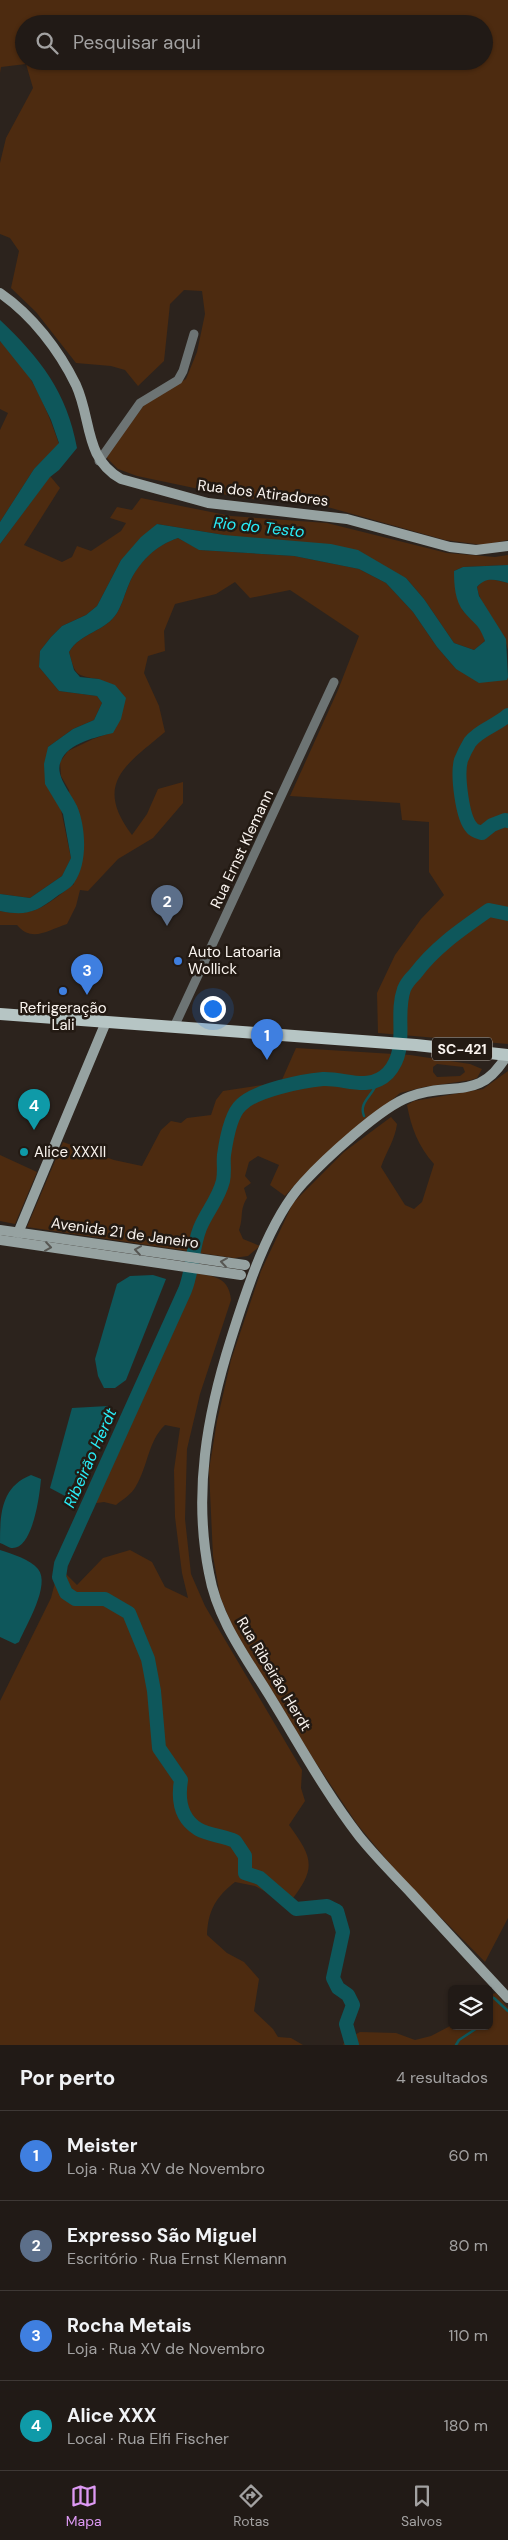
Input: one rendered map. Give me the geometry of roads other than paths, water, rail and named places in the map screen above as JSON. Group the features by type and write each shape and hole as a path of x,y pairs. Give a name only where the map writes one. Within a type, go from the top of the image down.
{"main road":[{"name":"SC-421","path":"0,1014 416,1045 508,1055"}],"street":[{"path":"0,293 38,328 65,366 83,403 99,460"},
{"path":"99,460 140,403 178,380 183,371 194,334"},
{"name":"Rua dos Atiradores","path":"99,460 110,473 133,484 208,503 327,516 450,547 476,550 508,546"},
{"name":"Rua Ernst Klemann","path":"174,1027 334,682"},
{"path":"18,1233 106,1022"},
{"name":"Rua Ribeirão Herdt","path":"508,1055 496,1072 480,1084 410,1096 372,1122 303,1182 284,1208 244,1297 217,1387 202,1463 205,1547 214,1597 230,1631 325,1786 359,1836 508,1998"},
{"name":"Avenida 21 de Janeiro","path":"0,1230 186,1262"},
{"name":"Avenida 21 de Janeiro","path":"0,1240 244,1270"},
{"name":"Rua Ribeirão Herdt","path":"244,1297 244,1270 264,1251"},
{"path":"244,1270 254,1268 254,1275"}],"water":[{"path":"0,320 28,348 50,377 66,410 77,448 59,470 50,477 0,544 0,522 34,469 59,443 51,420 32,381 0,341"},
{"path":"157,524 224,535 331,544 358,550 406,578 424,599 454,643 474,650 485,641 479,628 461,608 457,598 454,571 463,567 508,565 508,583 488,580 477,587 479,596 506,639 507,680 479,683 456,669 437,647 413,612 386,583 359,569 294,556 199,550 178,538 170,541 155,550 137,569 119,610 112,619 80,640 69,652 74,670 80,677 99,679 115,685 126,698 121,719 113,733 76,745 65,755 59,766 61,778 77,806 82,824 84,845 79,875 70,887 36,910 23,913 0,911 0,894 30,898 62,876 71,858 63,814 45,784 44,764 48,747 73,729 94,720 102,703 97,696 59,691 39,667 40,651 62,626 86,615 97,606 121,560 141,537"},
{"path":"153,1275 166,1279 126,1380 115,1388 104,1388 98,1376 95,1359 117,1284 130,1276"},
{"path":"108,1406 90,1452 79,1475 65,1496 50,1488 72,1408"},
{"path":"31,1475 41,1479 34,1520 25,1540 19,1546 11,1548 0,1543 4,1503 14,1487 21,1480"},
{"path":"0,1550 35,1565 41,1576 40,1595 19,1642 15,1644 0,1637"}],"waterway":[{"name":"Ribeirão Herdt","path":"508,715 478,734 470,742 461,760 460,767 463,806 468,823 473,829 482,833 492,825 505,820 508,821"},
{"name":"Ribeirão Herdt","path":"352,2045 346,2024 353,2005 348,1995 338,1988 333,1978 343,1932 337,1911 327,1906 296,1909 260,1878 245,1873 245,1856 235,1841 202,1831 187,1819 180,1801 181,1780 159,1748 154,1691 148,1659 129,1613 105,1599 75,1599 66,1593 59,1577 61,1564 185,1290 200,1228 223,1181 226,1143 237,1109 257,1095 292,1084 323,1079 357,1083 373,1082 381,1079 395,1064 398,1054 401,1000 404,989 409,981 440,947 489,910 508,914"},
{"path":"364,1116 363,1107 377,1082"},
{"path":"493,1998 508,2011"},
{"path":"456,2045 459,2040 474,2030"}],"place":[{"name":"Expresso São Miguel","path":"167,926"},
{"name":"Auto Latoaria Wollick","path":"178,961"},
{"name":"Refrigeração Lali","path":"63,991"},
{"name":"Rocha Metais","path":"87,995"},
{"name":"Meister","path":"267,1060"},
{"name":"Alice XXX","path":"34,1130"},
{"name":"Alice XXXII","path":"24,1152"}],"water label":[{"name":"Rio do Testo","path":"259,527"}]}
